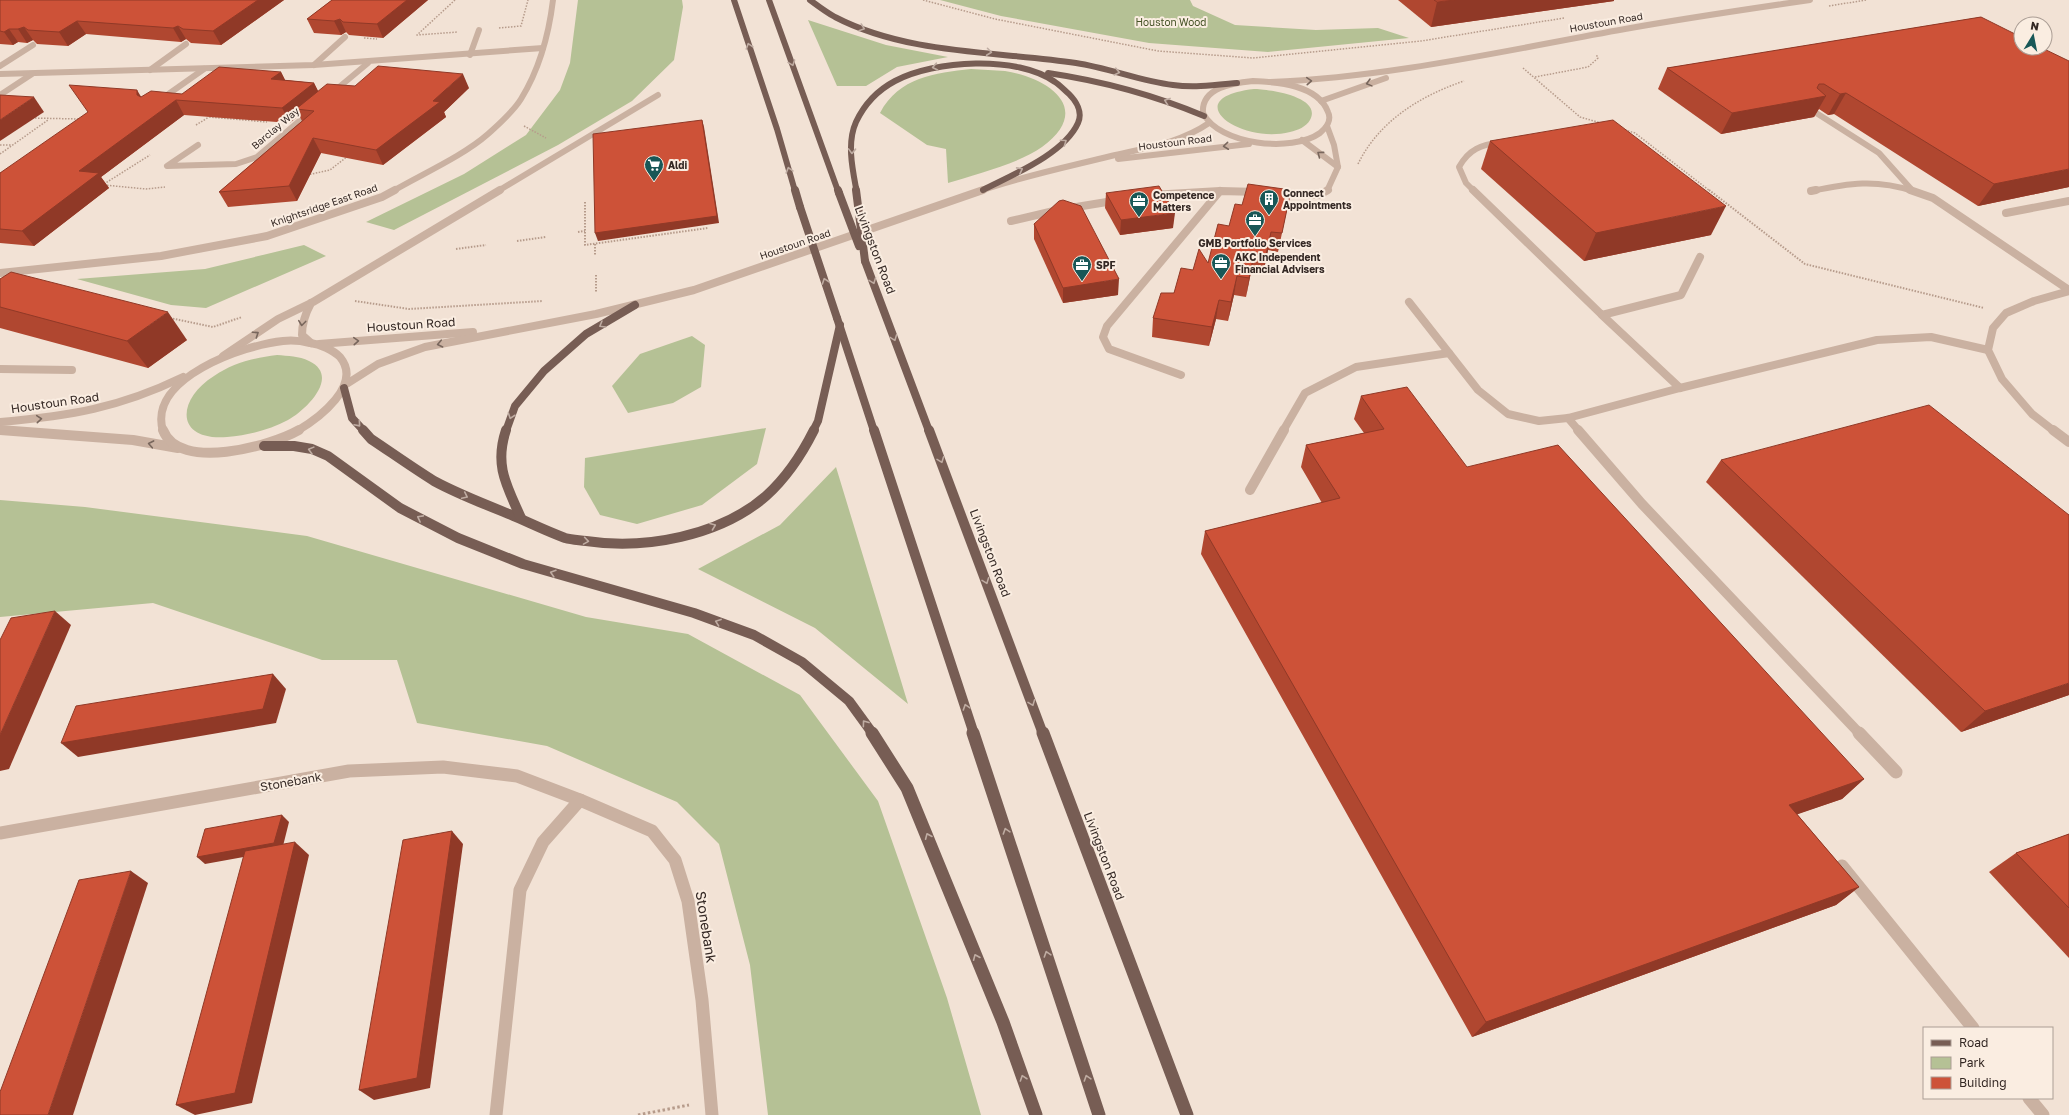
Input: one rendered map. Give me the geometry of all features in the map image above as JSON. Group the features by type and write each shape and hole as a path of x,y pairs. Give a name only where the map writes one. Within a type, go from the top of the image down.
{"main road":[{"path":"734,0 777,129 800,207 839,321 1099,1115"},
{"name":"Livingston Road","path":"769,0 839,193 1187,1115"},
{"path":"810,0 826,12 846,22 865,29 908,40 1061,61 1181,86 1205,87 1237,83"},
{"path":"865,261 852,162 856,121 870,99 895,79 914,72 954,64 991,64 1106,84 1161,99 1204,116"},
{"path":"983,190 1032,164 1070,138 1079,124 1080,109 1069,92 1056,81 1030,71"},
{"path":"521,518 502,475 501,445 515,406 544,371 586,334 635,305"},
{"path":"344,386 352,418 372,439 435,481 468,497 566,538 605,544 643,544 677,538 714,526 746,511 766,496 785,476 806,446 818,421 839,321"},
{"path":"264,446 294,446 312,449 328,456 400,508 458,538 523,564 694,613 754,635 802,662 849,701 875,737 909,795 1003,1022 1036,1115"}],"street":[{"name":"Knightsridge East Road","path":"3,273 161,256 267,236 382,197 467,150 501,122 528,87 543,48 553,0"},
{"name":"Houstoun Road","path":"1270,82 1343,78 1406,71 1607,32 1810,0"},
{"path":"470,55 479,30"},
{"path":"314,65 345,37"},
{"path":"150,70 186,44"},
{"path":"0,66 33,45"},
{"path":"0,74 368,63 543,48"},
{"path":"325,99 368,63"},
{"path":"154,104 204,69"},
{"name":"Houstoun Road","path":"1321,101 1406,71"},
{"path":"0,95 32,74"},
{"path":"1270,82 1300,88 1321,101 1329,113 1327,126 1313,137 1285,143 1265,143 1232,136 1209,123 1204,116 1202,107 1205,99 1212,92 1237,83 1270,82"},
{"path":"189,451 172,443 161,431 159,416 166,399 180,383 200,368 223,356 278,319 312,302 658,95"},
{"name":"Barclay Way","path":"198,145 167,166 236,164 257,157 319,104"},
{"path":"1810,109 1879,153 1888,161 1911,189"},
{"name":"Houstoun Road","path":"0,430 133,440 189,451 218,453 237,452 264,446 291,435 315,420 333,404 344,386 378,364 425,347 596,314 635,305 734,277 983,190 1045,172 1175,141 1196,132 1209,123"},
{"path":"1144,196 1220,191 1319,195 1327,191 1338,167 1334,145 1327,126"},
{"path":"1302,140 1338,167"},
{"path":"1512,141 1474,147 1464,156 1459,167 1466,183 1602,315 1680,388"},
{"name":"Houstoun Road","path":"1087,162 1265,143"},
{"path":"1811,191 1859,182 1892,185 1911,189 1933,198 2069,291"},
{"path":"1181,375 1109,349 1103,338 1107,326 1220,191"},
{"path":"1011,221 1058,210 1128,198"},
{"path":"2006,213 2069,201"},
{"path":"1602,315 1681,295 1700,257"},
{"path":"0,280 3,273"},
{"path":"2069,291 2034,301 2006,313 1993,328 1988,350 2002,379 2032,414 2069,442"},
{"path":"312,302 304,315 301,325 302,336 314,343 332,350 343,359 347,371 344,386"},
{"path":"1409,302 1478,390 1508,414 1539,421 1568,418 1680,388 1877,340 1931,337 1988,350"},
{"name":"Houstoun Road","path":"223,356 254,346 284,341 314,343 435,334 506,331"},
{"path":"1250,490 1305,393 1356,367 1449,353"},
{"name":"Houstoun Road","path":"0,422 58,417 108,408 162,388 200,368"},
{"path":"0,369 72,370"},
{"path":"1568,418 1642,504 1896,772"},
{"name":"Stonebank","path":"0,834 349,771 443,767 518,776 580,800 652,830 675,860 688,902 702,1000 712,1115"},
{"path":"496,1115 520,890 543,842 580,800"},
{"path":"1842,866 1972,1027"},
{"path":"2030,1099 2043,1115"}],"path":[{"path":"455,0 417,35 521,26 528,0"},
{"path":"923,0 995,19 1158,52 1253,58 1421,41 1566,18"},
{"path":"1520,65 1580,117 1607,125"},
{"path":"204,111 209,117 295,125"},
{"path":"28,118 84,119"},
{"path":"0,154 49,119"},
{"path":"521,125 548,140"},
{"path":"1621,129 1635,133 1805,264 2006,313"},
{"path":"0,144 12,145"},
{"path":"302,176 325,174 334,169 350,153"},
{"path":"103,185 146,189 170,187"},
{"path":"585,202 585,245 708,228"},
{"path":"578,232 585,231"},
{"path":"517,241 546,237"},
{"path":"595,244 595,255"},
{"path":"456,249 486,245"},
{"path":"596,275 596,296 602,295"},
{"path":"348,300 409,309 547,301"},
{"path":"167,318 214,327 243,316"},
{"path":"638,1115 711,1100"}],"green space":[{"path":"578,0 682,0 683,7 674,60 632,101 558,145 394,230 366,222 464,174 526,135 560,90 570,63"},
{"name":"Houston Wood","path":"940,0 1190,0 1193,6 1235,25 1316,30 1378,28 1409,38 1268,52 1149,43 1001,16"},
{"path":"808,20 886,45 948,57 897,67 866,86 837,86"},
{"path":"971,69 1005,71 1037,80 1050,88 1060,97 1065,108 1064,120 1057,133 1042,147 1021,159 948,183 946,149 927,145 880,113 888,101 908,84 931,75"},
{"path":"1254,89 1280,92 1301,100 1308,105 1312,112 1310,120 1304,126 1296,130 1271,134 1252,132 1236,126 1224,119 1218,110 1220,101 1231,94"},
{"path":"304,245 326,256 206,308 171,305 77,279 205,269"},
{"path":"692,336 705,345 701,387 673,403 628,413 612,386 640,354"},
{"path":"277,355 305,359 318,367 322,375 321,384 317,392 303,409 281,424 243,435 210,437 198,433 190,426 187,417 188,407 193,396 214,376 236,364"},
{"path":"766,428 757,464 702,505 637,524 600,515 584,487 585,458"},
{"path":"836,467 908,704 815,628 698,569 780,525"},
{"path":"0,500 85,507 307,536 586,617 688,634 800,695 878,801 947,998 981,1115 768,1115 750,965 719,844 677,802 547,746 417,723 397,660 322,660 153,603 0,617"}],"building":[{"path":"0,0 258,0 213,31 183,29 178,26 173,28 77,21 59,32 28,30 24,27 9,29 4,32 0,31"},
{"path":"332,0 407,0 377,24 343,22 340,19 334,21 307,19"},
{"path":"1434,0 1455,0 1437,2"},
{"path":"1981,17 2013,33 2013,56 2053,56 2053,53 2069,61 2069,169 1994,184 1846,93 1840,94 1824,84 1819,84 1817,88 1826,96 1732,113 1667,68"},
{"path":"378,66 463,74 433,101 440,102 376,150 313,138 289,186 219,192 314,111 296,109 327,84 355,86"},
{"path":"219,67 281,72 271,79 314,83 282,108 176,100 79,171 99,173 22,231 0,229 0,173 88,112 69,85 137,90 137,95 141,97 151,91 182,94"},
{"path":"0,95 34,97 0,120"},
{"name":"Aldi","path":"702,120 717,216 595,233 593,134"},
{"path":"1613,120 1726,206 1596,233 1490,141"},
{"path":"1248,184 1291,190 1282,233 1271,232 1266,255 1254,254 1249,278 1237,276 1231,302 1219,300 1212,327 1153,318 1161,293 1174,293 1181,268 1193,270 1199,249 1208,263 1218,224 1229,226 1235,204 1242,205"},
{"path":"1159,186 1175,213 1121,220 1106,193"},
{"path":"1063,200 1081,206 1119,279 1063,288 1034,224 1059,201"},
{"path":"11,272 168,312 127,341 0,307 0,279"},
{"path":"1407,387 1467,467 1558,445 1864,779 1789,805 1859,887 1486,1022 1205,531 1340,498 1306,445 1384,429 1361,396"},
{"path":"1929,405 2069,515 2069,683 1985,711 1721,460"},
{"path":"55,611 0,735 0,640 11,618"},
{"path":"273,674 263,709 61,743 76,706"},
{"path":"282,815 274,843 197,857 205,829"},
{"path":"452,831 417,1078 359,1090 403,840"},
{"path":"2069,834 2069,908 2016,853"},
{"path":"295,842 235,1093 176,1105 245,851"},
{"path":"131,871 48,1115 0,1115 0,1092 79,880"}],"place":[{"name":"Aldi","path":"654,182"},
{"name":"Connect Appointments","path":"1269,216"},
{"name":"Competence Matters","path":"1139,218"},
{"name":"GMB Portfolio Services","path":"1255,237"},
{"name":"AKC Independent Financial Advisers","path":"1221,280"},
{"name":"SPF","path":"1082,282"}]}
